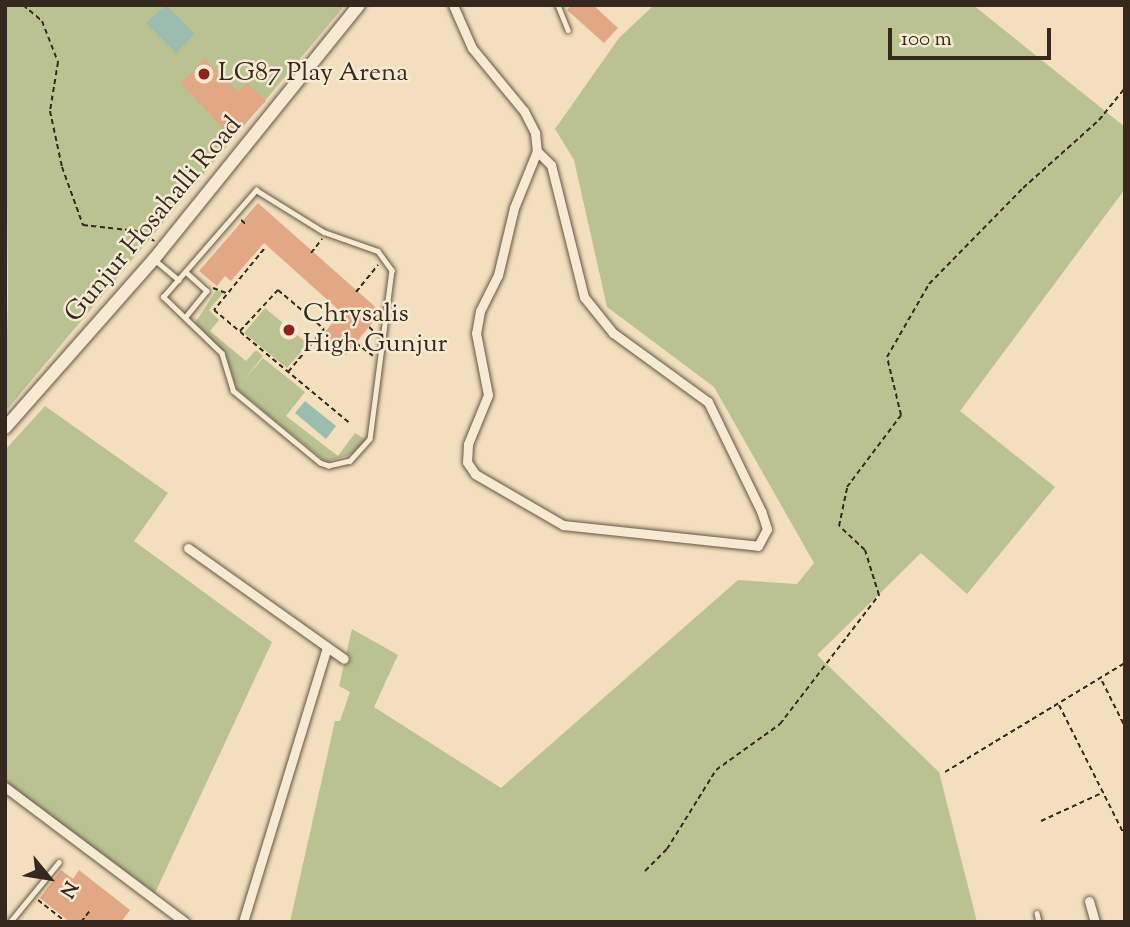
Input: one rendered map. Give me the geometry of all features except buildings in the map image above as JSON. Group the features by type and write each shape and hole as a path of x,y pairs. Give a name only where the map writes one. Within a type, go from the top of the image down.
{"street":[{"name":"Gunjur Hosahalli Road","path":"5,428 153,259 359,5"},
{"path":"453,5 472,48 524,111 535,133 537,151 514,208 498,275 480,311 476,333 488,395 468,444 467,462 475,474 563,525 758,546 767,529 761,511 708,402 613,333 584,297 551,165 537,151"},
{"path":"188,548 344,659"},
{"path":"243,922 327,648"},
{"path":"5,787 185,922"},
{"path":"1089,901 1095,922"}],"lane":[{"path":"558,5 568,30"},
{"path":"256,190 327,233 385,256 393,277 382,363 366,448 350,461 323,465 233,391 222,354 163,297 256,190"},
{"path":"153,259 178,280"},
{"path":"186,272 207,291 186,317"},
{"path":"10,922 59,862"},
{"path":"1037,913 1039,922"}],"path":[{"path":"23,5 42,21 58,62 50,111 62,167 83,225 137,231 163,247"},
{"path":"645,871 667,849 716,770 780,724 879,595 865,550 839,526 847,487 901,415 887,357 929,284 1023,188 1099,120 1125,88"},
{"path":"311,253 327,233"},
{"path":"264,249 214,310 351,424"},
{"path":"356,292 385,256"},
{"path":"207,291 217,287 227,294"},
{"path":"239,332 278,289 324,329 288,372"},
{"path":"356,343 382,363"},
{"path":"945,772 1102,680 1125,663"},
{"path":"1102,680 1125,727"},
{"path":"1058,704 1105,791 1125,836"},
{"path":"1041,821 1105,791"},
{"path":"32,895 66,922"},
{"path":"81,922 90,909"}],"green space":[{"path":"5,5 345,5 5,412 8,296"},
{"path":"654,5 973,5 1125,127 1125,189 960,411 1055,487 967,594 921,553 817,655 939,772 977,922 290,922 335,721 340,721 350,692 339,686 352,629 398,655 374,707 501,788 738,580 797,584 814,563 714,387 607,307 574,160 555,129 619,38"},
{"path":"217,289 223,293 209,310 219,320 210,331 246,361 256,350 263,356 243,381 263,358 305,392 286,416 338,456 355,433 367,440 356,453 326,462 237,389 225,353 195,323"},
{"path":"265,308 308,344 287,368 244,333"},
{"path":"45,406 168,493 134,541 272,642 155,893 5,782 5,450"}],"shaded area":[{"path":"166,5 195,34 176,53 146,23"},
{"path":"305,401 336,426 326,439 295,413"}],"place":[{"name":"LG87 Play Arena","path":"204,74"},
{"name":"Chrysalis High Gunjur","path":"289,330"}]}
